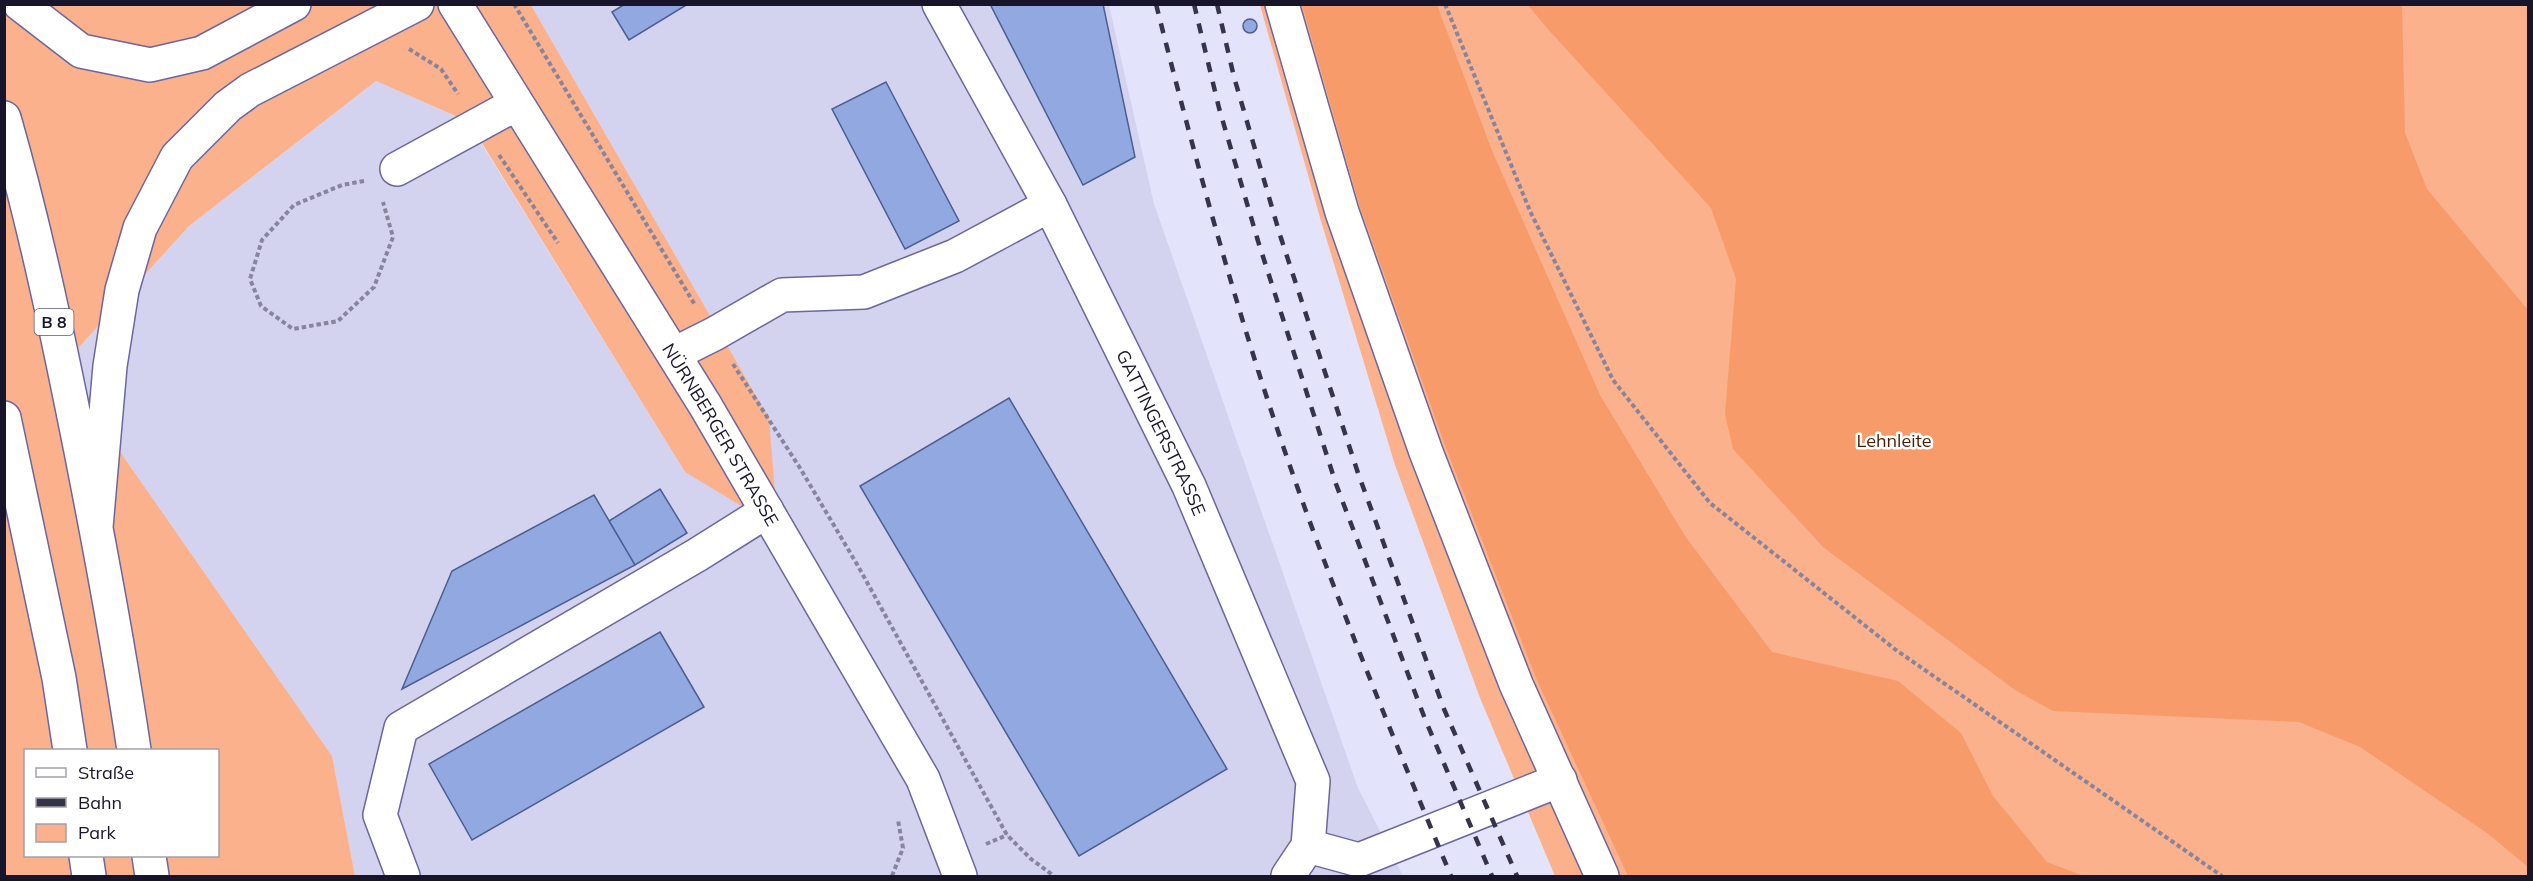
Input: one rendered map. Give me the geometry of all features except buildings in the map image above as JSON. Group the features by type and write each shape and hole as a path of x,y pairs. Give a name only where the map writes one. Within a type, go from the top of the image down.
{"main road":[{"path":"20,4 81,51 150,65 202,53 286,7"},
{"path":"96,527 110,366 122,290 140,228 177,157 228,106 250,90 417,4"},
{"name":"NÜRNBERGER STRASSE","path":"455,4 674,354 923,779 960,876"},
{"name":"GATTINGERSTRASSE","path":"939,4 1050,205 1189,486 1280,708 1313,781 1308,846 1288,876"},
{"path":"1282,4 1342,212 1426,452 1516,684 1602,876"},
{"path":"390,175 516,104"},
{"name":"B 8","path":"4,118 29,206 96,527 121,662 134,749"},
{"path":"674,354 782,295 864,292 955,256 1050,205"},
{"path":"4,418 59,678 70,749"},
{"path":"403,876 380,815 401,728 697,555 767,511"},
{"path":"1308,846 1359,860 1560,780"},
{"path":"86,857 89,876"},
{"path":"149,857 152,876"}],"path":[{"path":"514,4 714,334 800,468 852,556 1007,835 1031,859 1054,876"},
{"path":"1445,4 1530,211 1612,380 1710,503 1896,650 2222,876"},
{"path":"407,47 441,69 558,243"},
{"path":"390,175 382,200 393,237 374,287 338,321 293,329 261,306 250,279 262,240 294,205 342,185 390,175"},
{"path":"892,876 903,848"}],"shaded area":[{"path":"531,5 1109,5 1154,204 1358,788 1403,876 355,876 332,756 61,367 189,226 376,81 468,122 685,472 769,418"}],"green space":[{"path":"5,5 531,5 769,418 778,528 685,472 469,122 376,81 189,226 61,367 332,756 355,876 5,876"},
{"name":"Lehnleite","path":"1260,5 2528,5 2528,876 1555,876 1480,698 1395,465 1321,221"},
{"path":"1302,5 1437,5 1493,153 1600,395 1685,536 1772,652 1898,681 1961,733 1993,796 2047,862 2084,876 1628,876 1536,678 1446,448 1360,207"},
{"path":"1528,5 2402,5 2405,133 2427,189 2528,310 2528,867 2487,833 2360,747 2299,722 2053,711 2015,690 1823,547 1733,449 1725,414 1736,279 1711,208"}],"railway":[{"path":"1156,4 1217,234 1279,434 1349,625 1451,876"},
{"path":"1194,4 1219,108 1258,241 1336,484 1425,719 1492,876"},
{"path":"1217,4 1234,77 1280,235 1358,473 1444,709 1517,876"}]}
